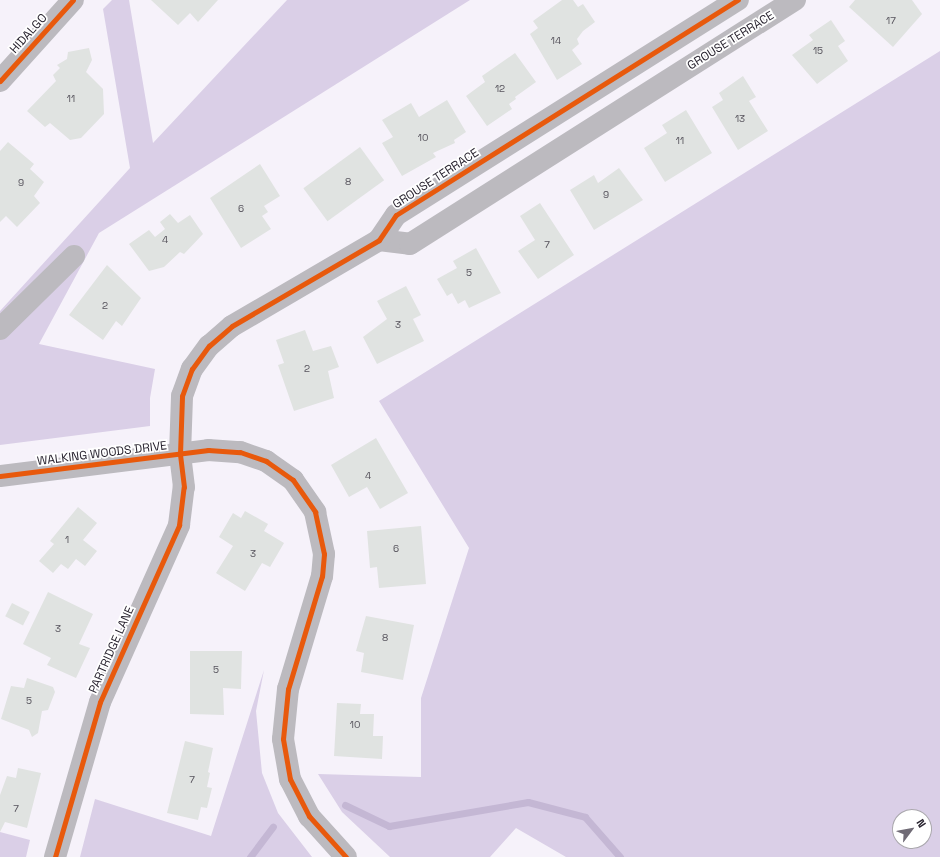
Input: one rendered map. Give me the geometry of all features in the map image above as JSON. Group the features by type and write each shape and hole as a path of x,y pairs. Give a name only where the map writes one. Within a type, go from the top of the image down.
{"street":[{"name":"HIDALGO","path":"0,81 73,0"},
{"name":"GROUSE TERRACE","path":"180,454 182,396 192,370 209,346 232,326 379,240 396,215 738,0"},
{"name":"GROUSE TERRACE","path":"379,240 410,244 795,0"},
{"path":"0,329 74,256"},
{"name":"WALKING WOODS DRIVE","path":"0,476 180,454 240,452 266,461 293,480 315,512 324,554 322,576 288,689 283,739 290,779 308,816 346,857"},
{"name":"PARTRIDGE LANE","path":"55,857 100,702 179,525 184,487 180,454"}],"shaded area":[{"path":"112,0 129,0 153,143 287,0 470,0 99,233 39,344 155,369 150,398 150,426 0,445 0,311 130,168 103,9"},
{"path":"940,51 940,857 566,857 516,828 490,857 390,857 342,812 318,774 421,777 421,698 469,548 379,401"},
{"path":"264,670 256,711 262,773 278,813 312,857 80,857 95,799 211,836"},
{"path":"0,832 30,840 26,857 0,857"}],"building":[{"path":"151,0 218,0 198,22 190,13 178,25"},
{"path":"562,0 573,0 578,7 583,4 595,22 583,31 577,39 579,44 572,50 582,64 557,80 530,34 538,28 533,21"},
{"path":"855,0 912,0 922,14 893,47 849,7"},
{"path":"831,20 845,41 838,46 848,61 817,84 792,55 813,40 809,35"},
{"path":"89,48 92,60 86,72 103,89 104,114 81,138 70,140 50,123 45,127 27,111 56,81 53,75 60,68 57,65 67,59 68,52"},
{"path":"515,53 536,82 515,97 516,99 509,104 512,109 487,126 466,96 485,82 482,76"},
{"path":"743,76 756,97 749,101 768,131 738,150 712,107 723,100 719,93"},
{"path":"447,100 466,132 454,140 455,143 433,153 436,157 402,176 382,143 393,137 382,120 411,103 419,117"},
{"path":"686,110 712,153 665,182 644,148 667,133 662,125"},
{"path":"8,142 34,164 30,169 44,182 34,196 40,203 17,227 6,216 0,222 0,151"},
{"path":"360,147 384,180 327,221 303,188"},
{"path":"260,164 280,196 264,206 268,212 262,216 271,229 241,248 210,198"},
{"path":"619,168 643,200 594,230 570,190 594,175 598,183"},
{"path":"540,203 574,255 538,279 518,251 535,240 520,216"},
{"path":"170,214 178,223 190,215 203,234 184,254 180,252 164,267 149,271 129,244 149,230 155,237 165,229 160,222"},
{"path":"476,248 501,293 469,308 465,300 458,304 452,293 447,296 437,279 457,268 453,261"},
{"path":"107,265 141,298 122,326 116,321 103,340 69,315"},
{"path":"406,286 421,315 413,319 424,341 377,364 363,337 387,319 377,301"},
{"path":"305,330 313,351 331,346 339,367 328,371 334,398 294,411 278,365 284,363 276,340"},
{"path":"376,438 408,493 380,509 367,487 349,497 331,465"},
{"path":"78,507 97,523 83,540 97,551 85,566 76,559 68,569 61,564 53,573 39,561 54,544 50,541"},
{"path":"245,511 268,524 264,531 284,543 270,567 262,563 245,591 216,573 233,546 219,537 233,513 241,518"},
{"path":"421,526 426,584 379,588 377,567 370,568 367,531"},
{"path":"48,592 93,614 79,644 90,648 76,678 47,665 51,658 23,644"},
{"path":"12,603 30,612 23,625 5,616"},
{"path":"366,616 414,625 403,680 361,672 364,653 356,651"},
{"path":"190,651 242,651 241,689 223,688 224,715 190,714"},
{"path":"27,678 53,687 55,692 48,710 42,711 38,733 32,737 29,730 1,719 11,686 24,688"},
{"path":"337,703 361,704 360,714 374,714 373,736 383,736 382,759 334,756"},
{"path":"185,741 213,748 208,772 210,773 207,787 212,788 207,808 201,807 198,820 167,813"},
{"path":"18,768 41,773 27,828 5,822 0,832 0,795 7,776 16,778"}],"waterway":[{"path":"345,805 389,826 528,802 585,817 620,857"},
{"path":"250,857 273,827"}],"cycle path":[{"path":"0,81 73,0"},
{"path":"55,857 100,702 179,525 184,487 180,454 182,396 192,369 209,346 232,326 379,240 396,215 738,0"},
{"path":"0,476 208,450 240,452 266,461 293,480 315,512 324,554 322,576 288,689 283,739 290,779 309,816 346,857"}]}
